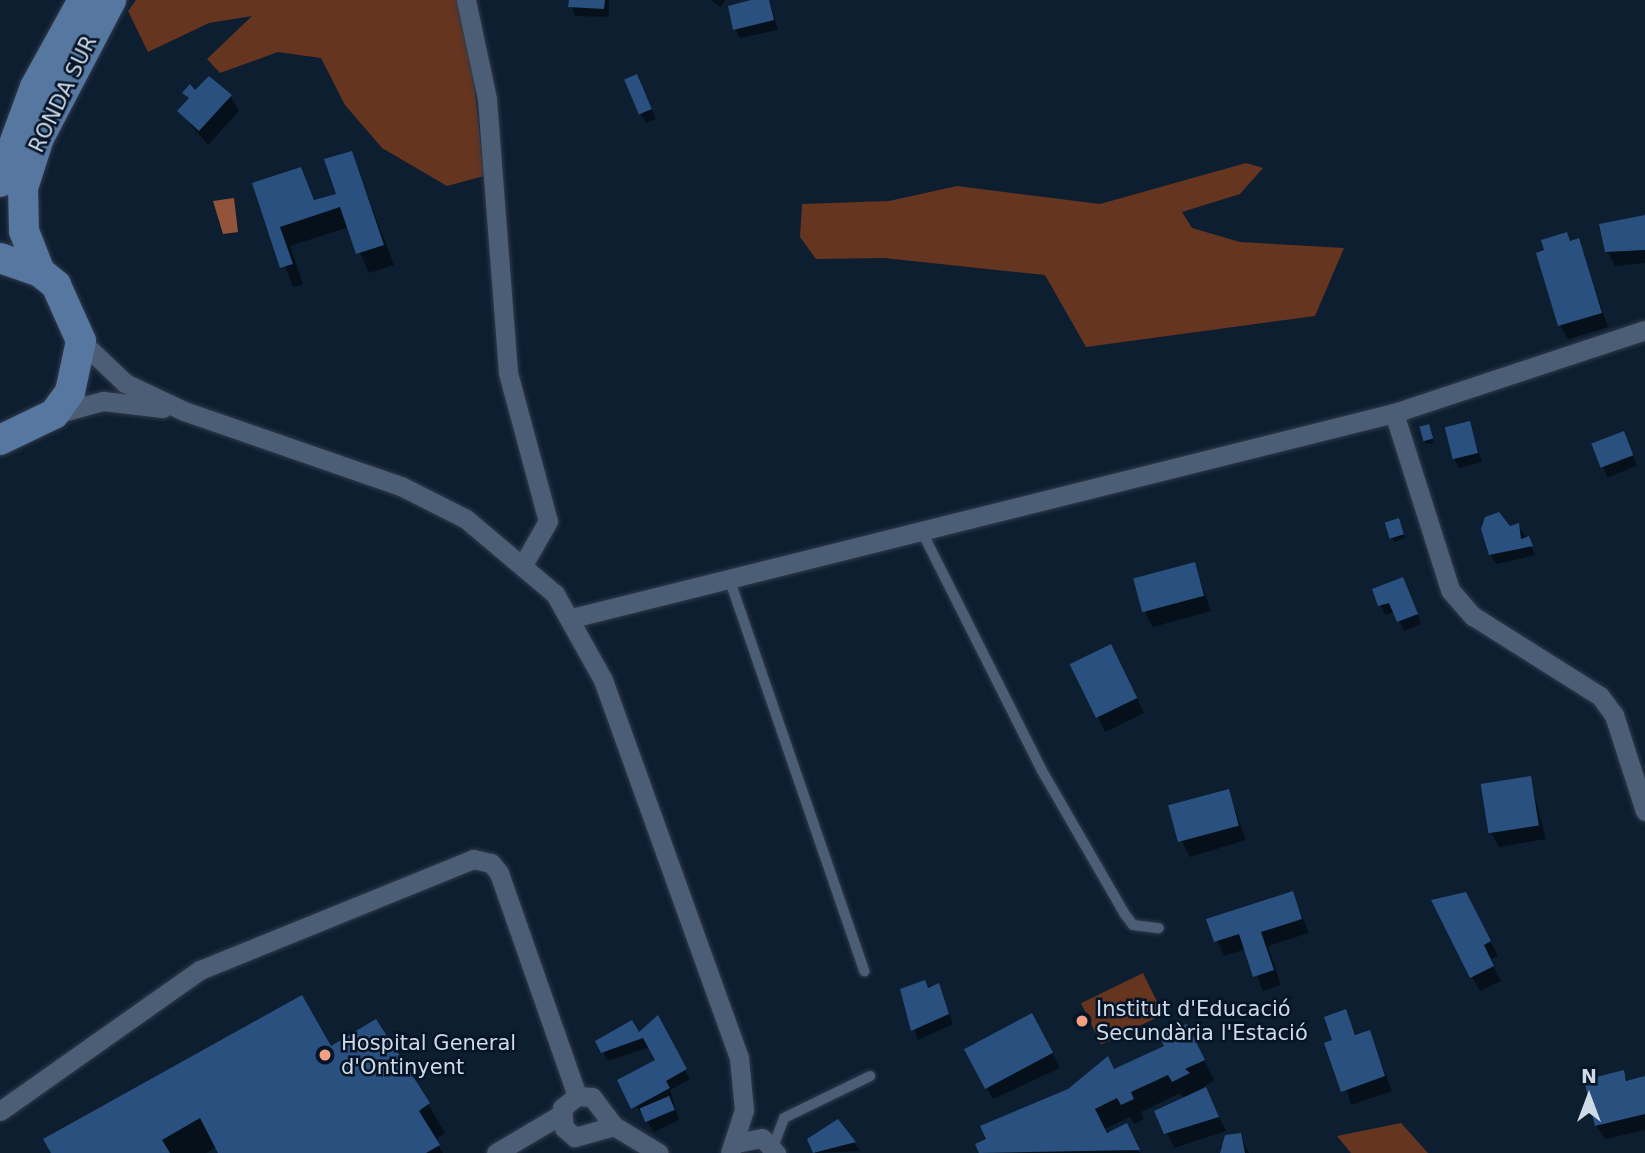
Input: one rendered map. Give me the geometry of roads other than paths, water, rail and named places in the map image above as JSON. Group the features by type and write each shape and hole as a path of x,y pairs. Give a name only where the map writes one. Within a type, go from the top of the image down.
{"main road":[{"name":"RONDA SUR","path":"0,182 35,87 83,0"},
{"name":"RONDA SUR","path":"40,272 24,230 23,188 39,138 111,0"},
{"path":"0,258 40,272 68,302 81,341 70,393 54,414 0,440"}],"street":[{"path":"466,0 486,86 508,373 548,521 524,563"},
{"path":"572,618 729,576 1394,413 1645,330"},
{"path":"81,341 125,383 184,411 401,486 466,519 524,563 572,618 607,690 739,1058 744,1110 735,1147 774,1150"},
{"path":"54,414 118,401 184,411"},
{"path":"1394,413 1450,590 1473,616 1600,696 1614,715 1645,811"},
{"path":"0,1111 200,970 473,859 491,863 499,873 577,1096 564,1123"},
{"path":"577,1096 598,1101 600,1135"},
{"path":"496,1153 540,1126 564,1123 659,1153"}],"lane":[{"path":"920,529 1041,769 1118,903 1133,925 1159,929"},
{"path":"729,576 864,971"},
{"path":"774,1150 785,1118 870,1076"}],"place":[{"name":"Institut d'Educació Secundària l'Estació","path":"1082,1021"},
{"name":"Hospital General d'Ontinyent","path":"325,1055"}]}
